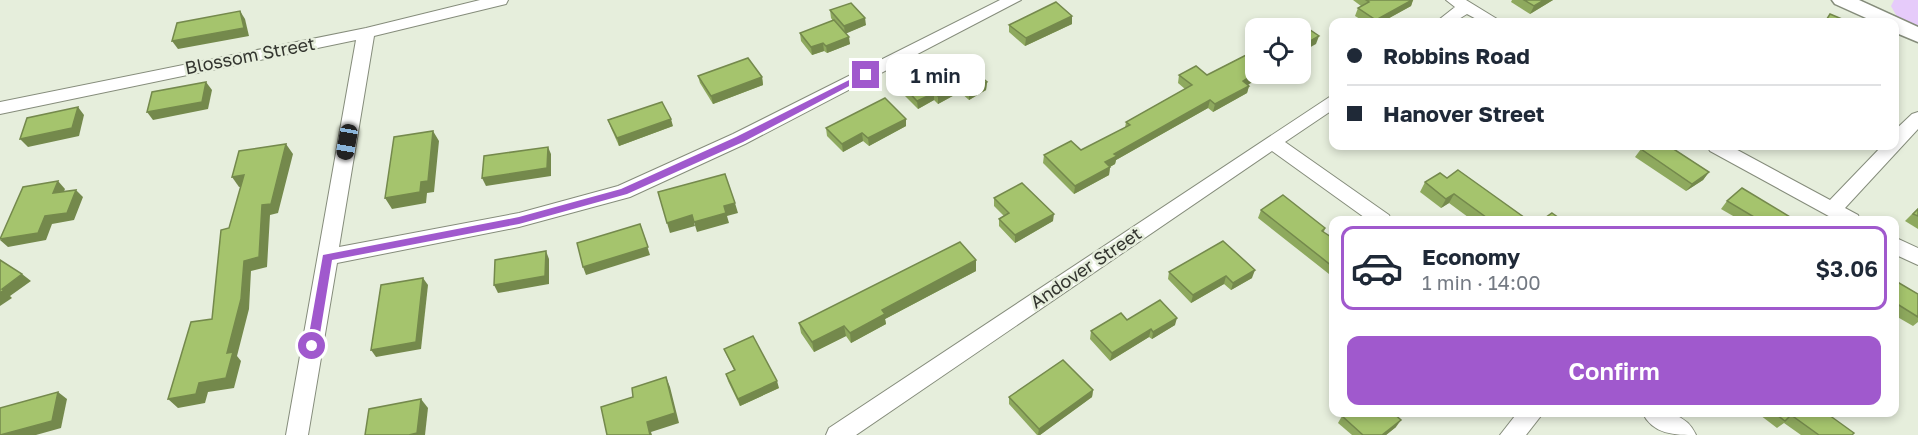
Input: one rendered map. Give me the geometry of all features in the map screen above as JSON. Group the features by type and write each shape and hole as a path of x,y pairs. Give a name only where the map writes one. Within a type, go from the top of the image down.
{"street":[{"name":"Blossom Street","path":"0,108 366,33 500,0"},
{"path":"327,257 519,220 624,192 740,139 1013,0"},
{"path":"1842,0 1882,18"},
{"path":"1447,18 1460,3 1487,18"},
{"path":"1899,26 1918,35"},
{"path":"297,435 366,33"},
{"name":"Andover Street","path":"837,435 1329,103"},
{"path":"1899,138 1918,118"},
{"path":"1273,142 1376,216"},
{"path":"1723,150 1843,216"},
{"path":"1832,210 1887,150"},
{"path":"1899,247 1918,257"},
{"path":"1511,435 1528,417"},
{"path":"1660,417 1685,435"}],"shaded area":[{"path":"1894,0 1918,0 1918,31 1900,22 1891,6"}],"building":[{"path":"1366,0 1412,0 1380,18 1373,18 1358,8 1369,2"},
{"path":"1524,0 1544,0 1534,6"},
{"path":"1056,2 1072,16 1026,38 1009,25"},
{"path":"851,3 865,18 844,26 830,10"},
{"path":"240,11 244,28 172,41 177,23"},
{"path":"1830,14 1840,18 1828,18"},
{"path":"834,20 849,37 826,46 823,43 811,47 800,33"},
{"path":"1311,31 1319,36 1311,41"},
{"path":"1245,56 1245,80 1243,81 1249,86 1215,104 1210,100 1114,154 1117,156 1105,162 1110,167 1075,186 1044,155 1071,141 1081,150 1130,125 1126,122 1192,85 1179,75 1196,66 1207,75"},
{"path":"748,58 762,77 711,96 698,76"},
{"path":"963,62 987,82 969,92 960,85 938,96 934,93 917,101 902,85 932,70 938,75"},
{"path":"206,82 202,102 147,112 152,92"},
{"path":"885,98 906,119 868,138 862,133 842,144 826,128"},
{"path":"662,102 671,119 617,138 608,120"},
{"path":"78,107 72,128 20,139 27,118"},
{"path":"433,131 428,181 421,182 420,192 385,198 394,137"},
{"path":"286,144 271,204 262,205 259,257 244,261 241,299 227,353 233,352 226,378 199,383 196,394 168,399 191,322 212,319 221,230 229,228 244,175 232,177 239,151"},
{"path":"548,147 547,168 482,178 484,156"},
{"path":"1642,150 1675,150 1709,172 1692,184"},
{"path":"1458,170 1522,216 1484,216 1454,194 1446,199 1425,182 1440,173 1447,178"},
{"path":"725,174 735,203 724,206 726,213 694,222 692,215 667,223 658,192"},
{"path":"58,181 53,193 76,190 67,213 45,216 38,233 0,239 23,187"},
{"path":"1022,183 1054,214 1015,235 999,219 1009,213 994,198"},
{"path":"1742,188 1788,216 1752,216 1727,201"},
{"path":"1283,195 1325,228 1322,231 1329,236 1329,264 1261,210"},
{"path":"640,224 648,247 583,267 577,243"},
{"path":"1223,241 1255,270 1233,283 1226,276 1193,295 1169,272"},
{"path":"960,242 976,260 882,310 885,314 850,333 844,326 812,342 799,323"},
{"path":"546,251 545,276 494,285 495,260"},
{"path":"0,260 22,274 0,293"},
{"path":"423,278 416,342 371,350 381,285"},
{"path":"1899,283 1918,294 1918,317 1899,305"},
{"path":"1160,300 1177,318 1153,332 1151,329 1112,353 1091,331 1121,313 1127,320"},
{"path":"753,336 777,381 738,399 726,374 735,370 724,349"},
{"path":"1063,360 1093,390 1039,429 1009,397"},
{"path":"666,377 675,413 647,422 650,435 607,435 601,407 633,397 632,388"},
{"path":"58,392 52,421 0,435 0,408"},
{"path":"421,399 417,433 365,435 369,409"},
{"path":"1343,417 1398,417 1401,420 1382,435 1363,435"},
{"path":"1794,417 1832,417 1854,433 1852,435 1819,435"}],"route":[{"path":"312,346 327,257 519,220 624,192 740,139 866,75"}]}
